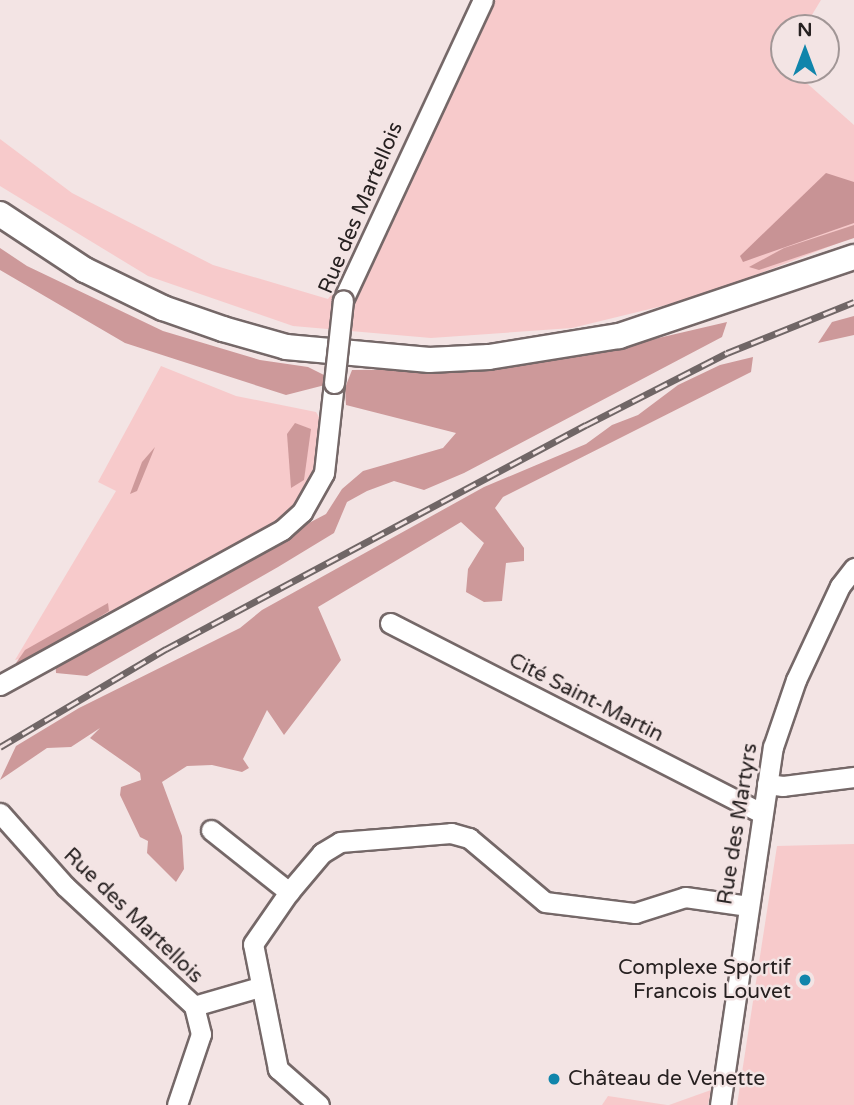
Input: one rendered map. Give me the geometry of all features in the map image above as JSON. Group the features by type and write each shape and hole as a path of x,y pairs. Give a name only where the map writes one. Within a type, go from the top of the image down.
{"main road":[{"path":"0,214 85,270 163,308 223,329 286,346 429,360 489,357 619,336 854,257"}],"street":[{"name":"Rue des Martellois","path":"0,685 282,530 302,512 324,473 343,300 483,0"},
{"name":"Rue des Martyrs","path":"720,1105 773,747 796,680 840,586 854,568"},
{"name":"Cité Saint-Martin","path":"390,623 762,813"},
{"path":"767,784 783,786 854,777"},
{"name":"Rue des Martellois","path":"0,813 65,886 194,1006 201,1034 177,1105"},
{"path":"211,830 289,892"},
{"path":"319,1105 278,1069 253,943 289,892 322,853 340,842 451,833 469,838 545,902 635,913 685,897 748,906"},
{"path":"194,1006 260,986"}],"shaded area":[{"path":"493,0 821,0 812,14 770,14 770,84 808,84 854,125 854,237 699,297 572,328 431,338 293,326 148,276 0,186 0,139 72,193 213,265 328,299 390,216"},
{"path":"826,173 854,182 854,223 743,262 740,256"},
{"path":"854,225 854,238 759,270 749,267 784,248"},
{"path":"0,248 27,266 163,331 260,360 308,367 324,375 325,385 286,395 125,343 0,270"},
{"path":"854,316 854,335 818,343 832,322"},
{"path":"727,322 722,337 464,473 424,490 394,481 367,491 347,502 334,533 278,567 87,676 56,673 55,657 326,514 342,489 363,471 443,448 456,433 346,405 345,388 352,370 491,369 607,350"},
{"path":"753,357 751,372 503,497 495,508 524,548 524,561 506,563 502,601 484,602 466,592 468,569 484,543 461,522 318,607 341,660 284,735 267,710 243,759 249,768 242,772 212,765 187,766 162,782 182,836 184,869 176,882 147,853 148,841 140,837 120,795 121,787 141,780 140,773 90,738 100,728 71,747 47,748 0,780 16,746 79,708 240,628 262,610 484,487 586,444 612,425 638,415 678,385 720,365"},
{"path":"161,366 236,396 316,412 323,424 317,473 296,510 233,556 56,649 15,660 116,491 98,482"},
{"path":"295,423 311,429 304,480 291,488 287,434"},
{"path":"155,447 137,491 130,494 142,462"},
{"path":"108,603 109,611 26,663 16,663 25,650"},
{"name":"Complexe Sportif Francois Louvet","path":"854,844 854,1105 737,1105 777,846"},
{"path":"711,1090 708,1105 669,1105"},
{"path":"608,1096 667,1105 602,1105"}],"railway":[{"path":"0,747 166,649 586,425 727,353 854,302"}],"place":[{"name":"Complexe Sportif Francois Louvet","path":"805,980"},
{"name":"Château de Venette","path":"554,1079"}]}
